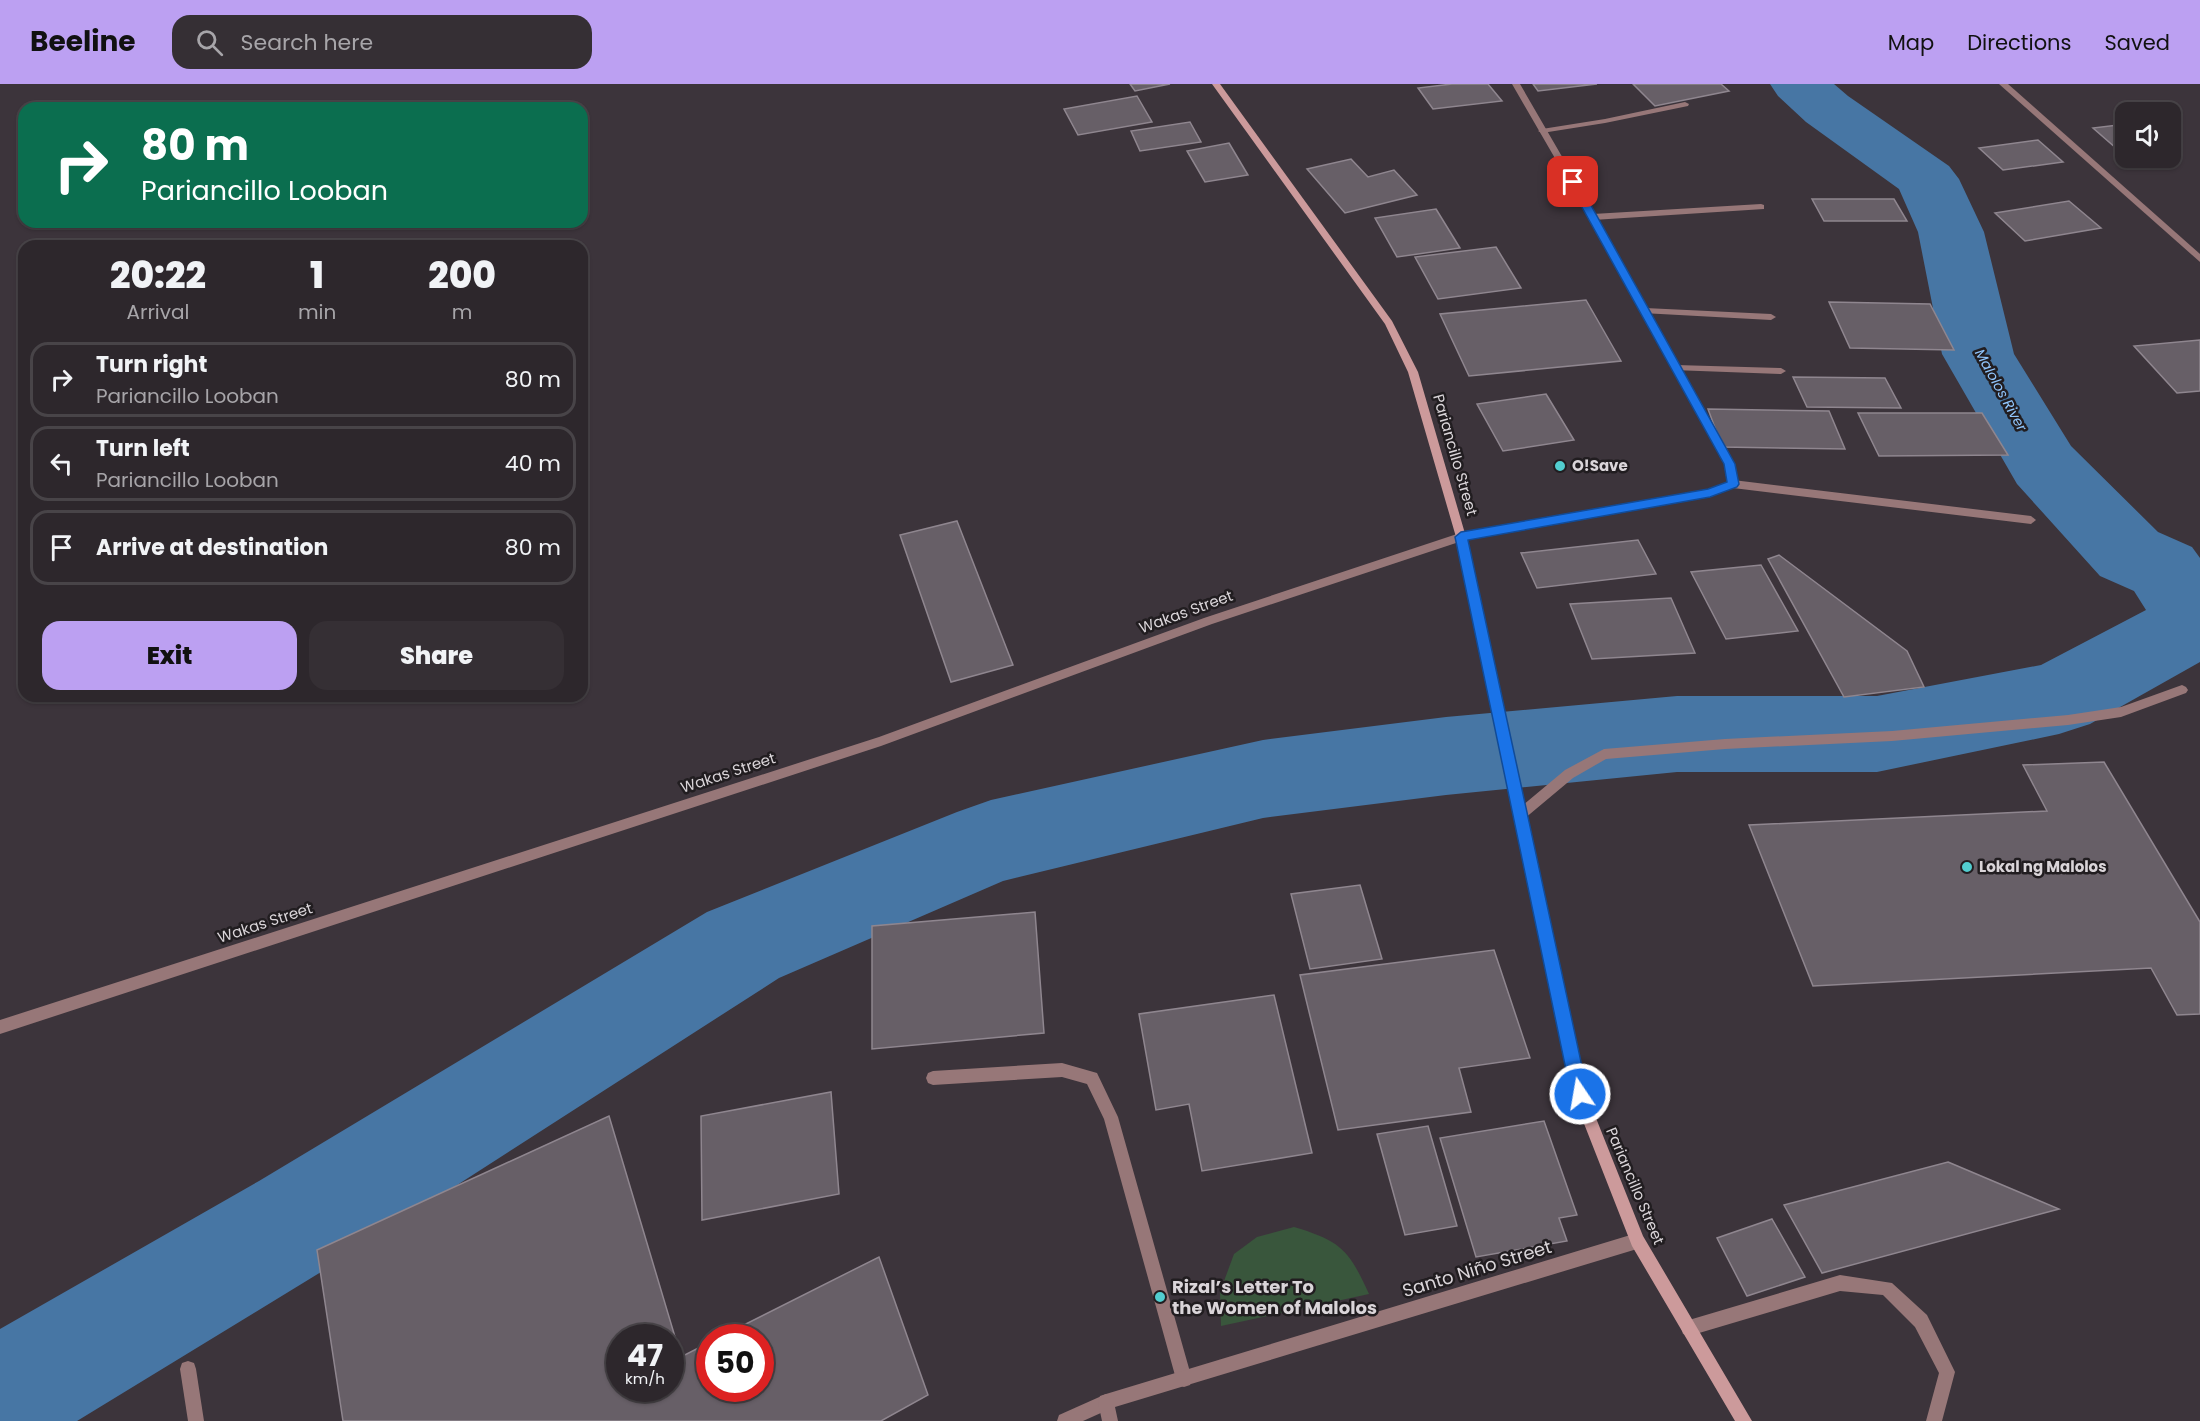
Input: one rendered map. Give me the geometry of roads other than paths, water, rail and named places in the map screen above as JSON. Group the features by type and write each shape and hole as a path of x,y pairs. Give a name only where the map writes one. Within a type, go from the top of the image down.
{"main road":[{"name":"Pariancillo Street","path":"1216,84 1389,323 1413,372 1461,537 1580,1094 1637,1241 1744,1421"}],"street":[{"path":"1516,84 1593,217 1729,464 1733,484 2031,520"},
{"path":"2002,84 2200,259"},
{"path":"1542,131 1605,121 1685,104"},
{"path":"1593,217 1761,207"},
{"path":"1645,311 1771,316"},
{"path":"1676,368 1781,372"},
{"name":"Wakas Street","path":"0,1027 881,741 1208,621 1461,537 1710,493 1733,484"},
{"path":"1520,815 1569,774 1604,754 1725,744 1892,736 2068,720 2121,712 2182,690"},
{"path":"933,1078 1062,1071 1092,1078 1111,1117 1184,1379"},
{"name":"Santo Niño Street","path":"1065,1421 1106,1402 1637,1241"},
{"path":"1689,1328 1840,1282 1887,1288 1921,1321 1947,1372 1934,1421"},
{"path":"188,1369 196,1421"},
{"path":"1106,1402 1110,1421"}],"waterway":[{"name":"Malolos River","path":"1799,84 1827,109 1927,179 1951,232 1978,354 2044,465 2129,554 2163,569 2200,623"},
{"path":"0,1398 299,1221 743,945 991,842 1263,779 1446,756 1677,734 1877,734 2059,698 2199,622"}],"place":[{"name":"O!Save","path":"1560,466"},
{"name":"Lokal ng Malolos","path":"1967,867"},
{"name":"Rizal’s Letter To the Women of Malolos","path":"1160,1297"}]}
